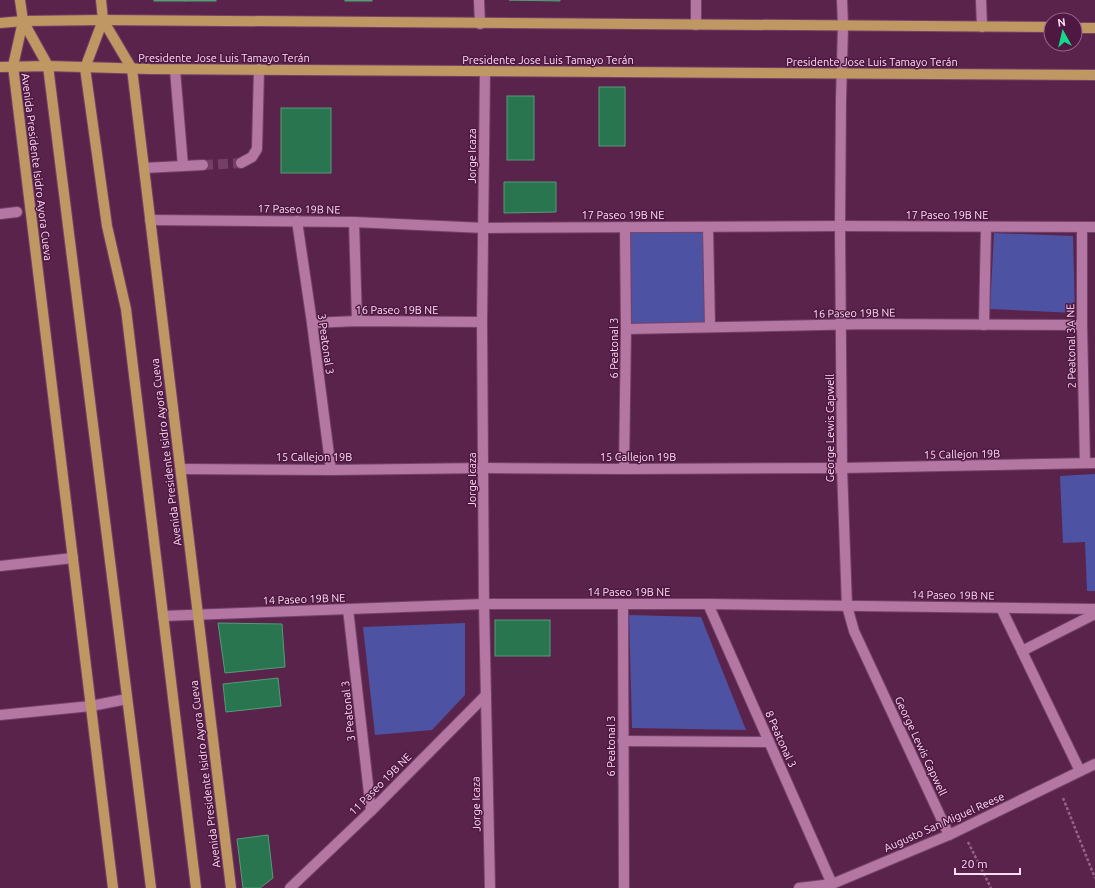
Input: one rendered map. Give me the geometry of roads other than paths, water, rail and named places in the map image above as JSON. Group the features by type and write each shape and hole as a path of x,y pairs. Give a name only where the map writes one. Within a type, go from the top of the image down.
{"main road":[{"name":"Avenida Presidente Isidro Ayora Cueva","path":"20,0 23,21 48,66 151,888"},
{"name":"Avenida Presidente Isidro Ayora Cueva","path":"101,0 103,20 132,69 231,888"},
{"name":"Avenida Presidente Isidro Ayora Cueva","path":"103,20 85,68 107,226 126,309 196,888"},
{"path":"0,23 23,21 103,20 1043,28"},
{"name":"Avenida Presidente Isidro Ayora Cueva","path":"23,21 12,66 113,888"},
{"path":"1083,28 1095,28"},
{"name":"Presidente Jose Luis Tamayo Terán","path":"0,67 48,66 175,70 259,69 1095,75"}],"street":[{"path":"480,0 480,24"},
{"path":"696,0 696,25"},
{"name":"George Lewis Capwell","path":"842,0 843,26 841,74 840,226 842,468 847,606 854,631 949,835"},
{"path":"981,0 982,27"},
{"path":"241,163 252,158 257,149 259,69"},
{"path":"175,70 183,166"},
{"name":"Jorge Icaza","path":"485,71 482,322 484,604 490,888"},
{"path":"144,168 203,165"},
{"path":"0,214 17,212"},
{"name":"17 Paseo 19B NE","path":"150,220 354,222 484,228 840,226 1095,227"},
{"name":"3 Peatonal 3","path":"297,221 331,470"},
{"path":"354,222 357,322"},
{"name":"6 Peatonal 3","path":"624,469 626,329 625,227"},
{"path":"708,227 710,327"},
{"path":"984,325 986,227"},
{"name":"2 Peatonal 3A NE","path":"1082,228 1082,325 1090,463"},
{"name":"16 Paseo 19B NE","path":"312,323 482,322"},
{"name":"16 Paseo 19B NE","path":"626,329 842,325 1082,325"},
{"name":"15 Callejon 19B","path":"180,469 331,470 484,468 842,468 1090,463"},
{"path":"0,566 73,558"},
{"name":"14 Paseo 19B NE","path":"163,616 484,604 708,604 1095,609"},
{"name":"8 Peatonal 3","path":"708,604 832,884"},
{"name":"6 Peatonal 3","path":"623,605 624,888"},
{"path":"1001,608 1080,771"},
{"name":"3 Peatonal 3","path":"348,609 371,811"},
{"path":"1022,651 1095,614"},
{"name":"11 Paseo 19B NE","path":"290,888 371,811 486,695"},
{"path":"0,716 91,706 127,699"},
{"path":"623,742 769,742"},
{"name":"Augusto San Miguel Reese","path":"799,888 832,884 949,835 1095,764"}],"tunnel":[{"path":"203,165 241,163"}]}
